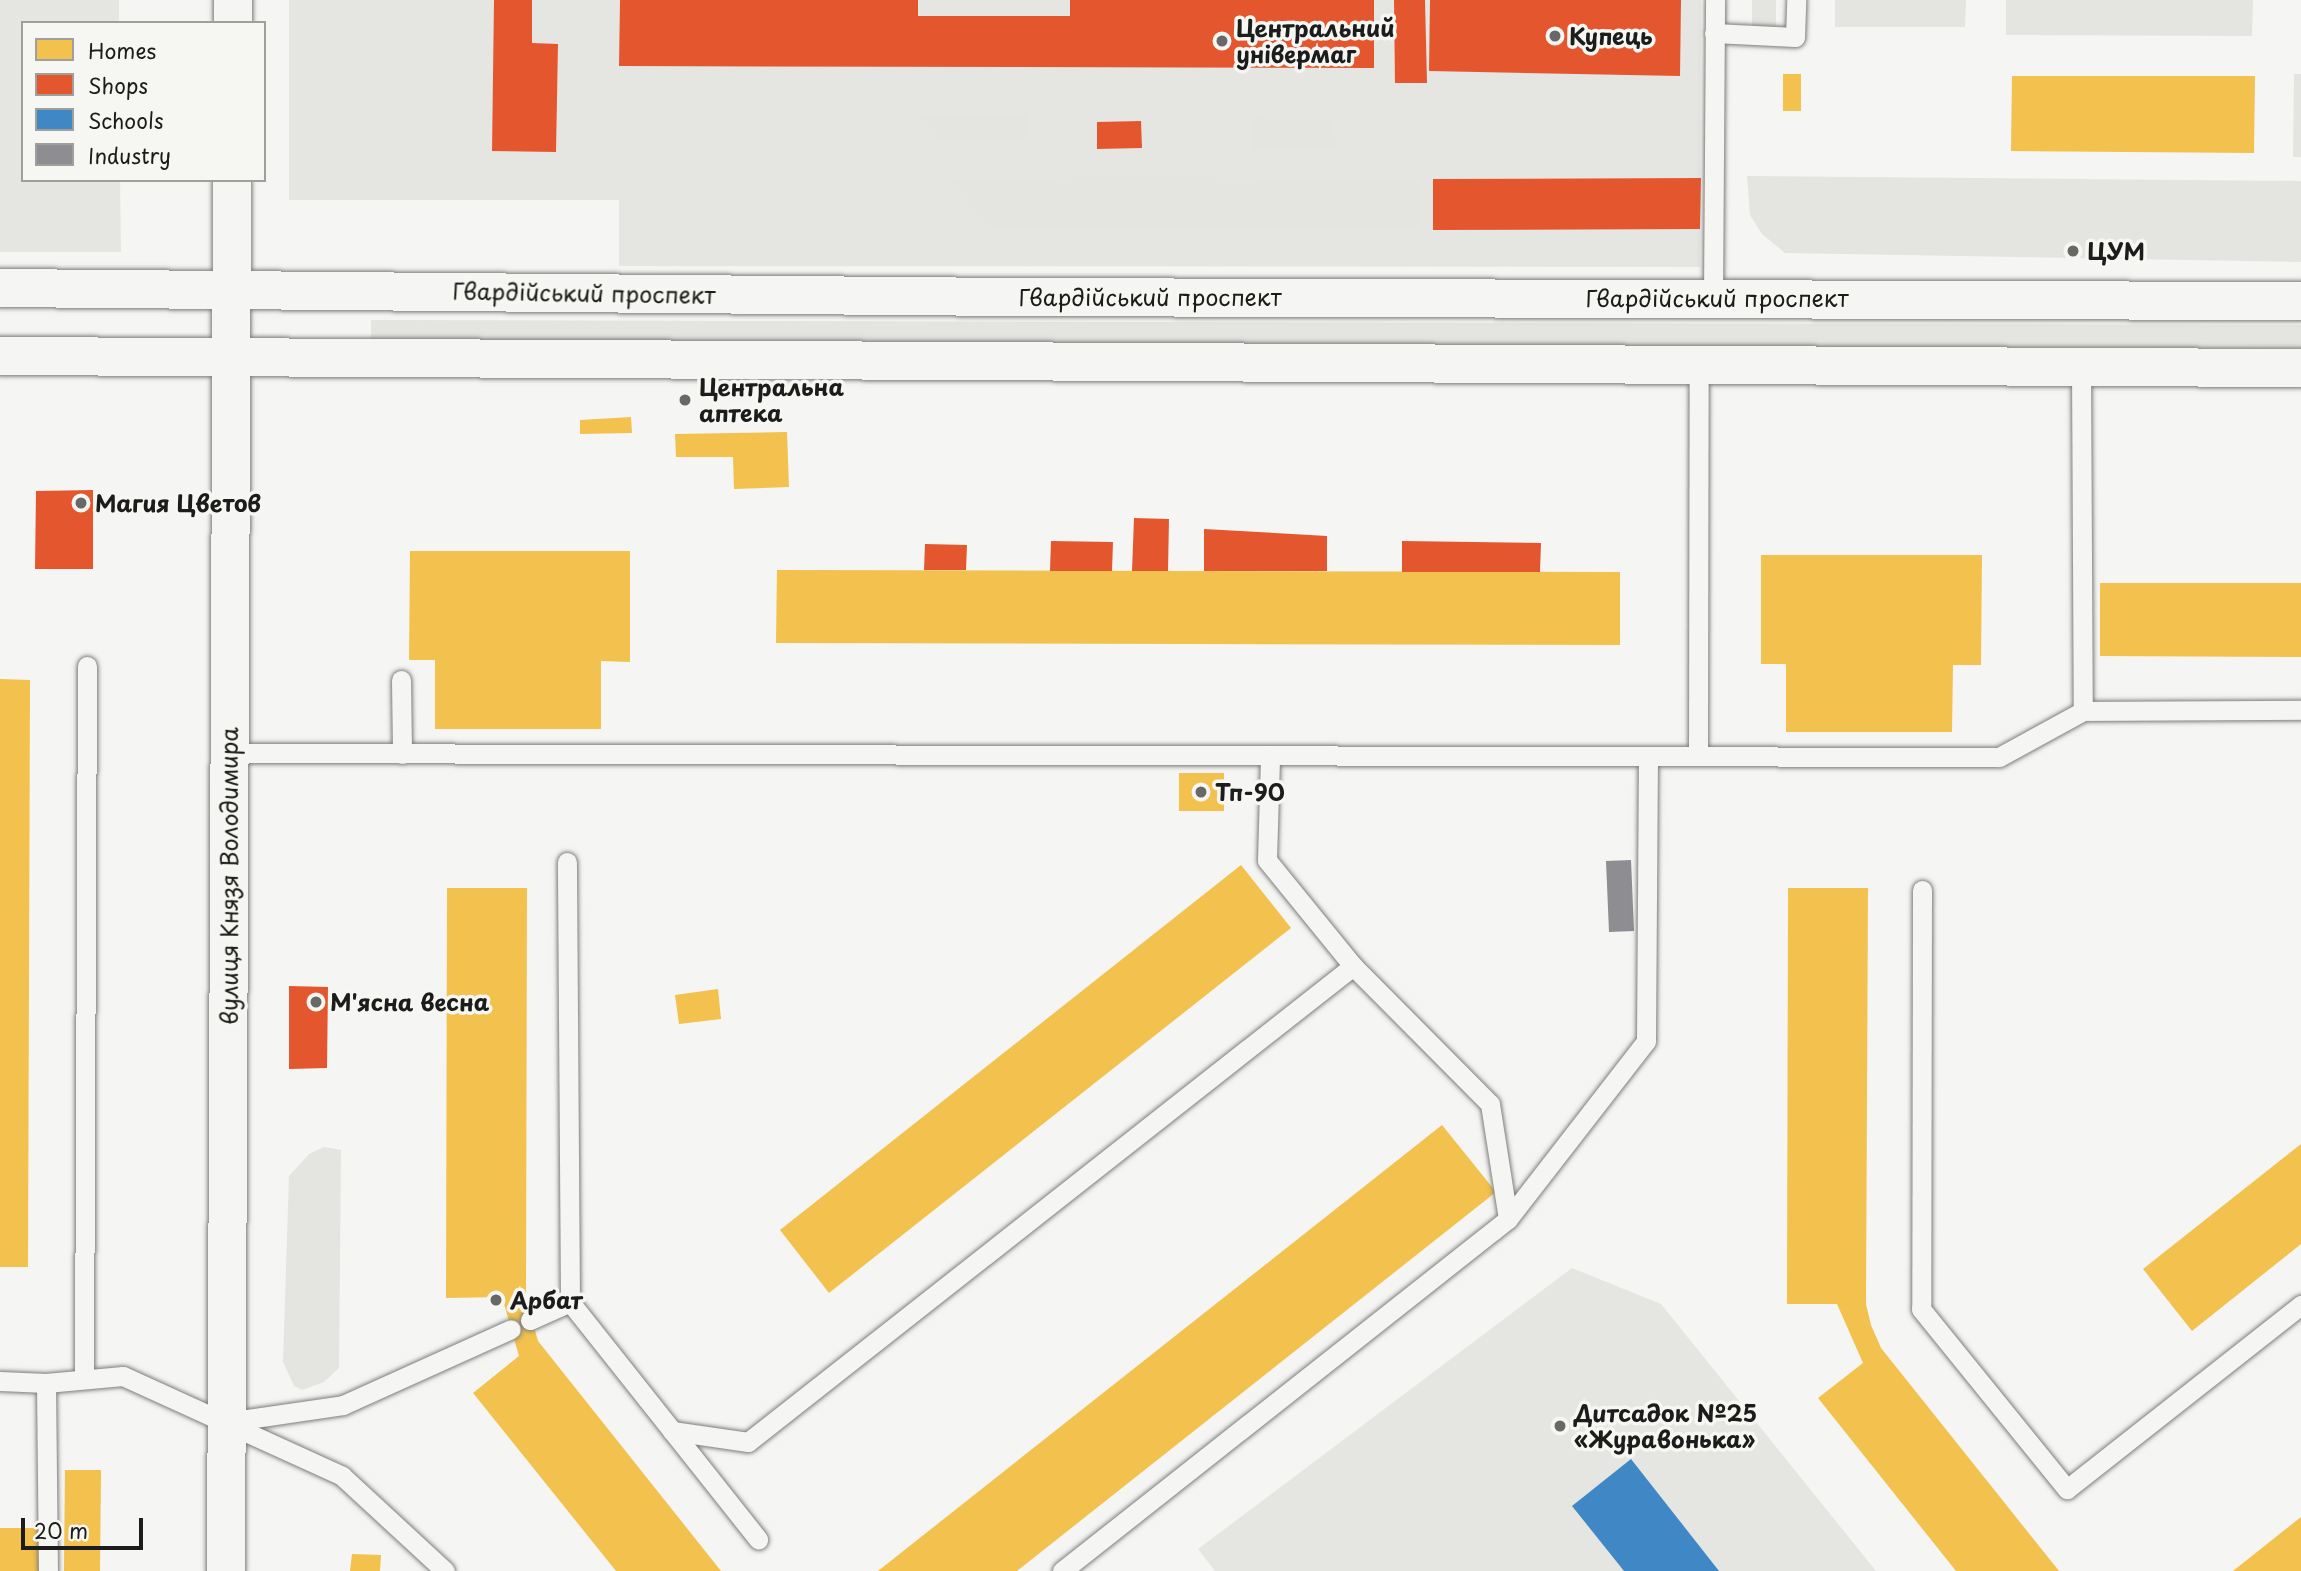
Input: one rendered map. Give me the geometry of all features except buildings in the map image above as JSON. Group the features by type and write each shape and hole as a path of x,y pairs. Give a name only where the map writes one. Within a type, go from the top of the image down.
{"main road":[{"path":"233,0 233,21"},
{"name":"вулиця Князя Володимира","path":"226,1571 232,182"},
{"name":"Гвардійський проспект","path":"0,288 2301,300"},
{"path":"0,356 2301,368"}],"lane":[{"path":"1713,298 1714,0"},
{"path":"1714,33 1795,37 1796,0"},
{"path":"1698,756 1699,365"},
{"path":"2081,367 2084,711"},
{"path":"84,1377 87,666"},
{"path":"401,680 402,754"},
{"path":"229,753 2005,757 2084,711 2301,710"},
{"path":"1269,756 1268,860 1353,966 1490,1104 1508,1219"},
{"path":"1062,1571 1508,1219 1646,1041 1648,757"},
{"path":"567,862 570,1302 758,1539"},
{"path":"1922,890 1922,1309 2067,1489 2301,1304"},
{"path":"672,1431 748,1443 1353,966"},
{"path":"530,1320 570,1302"},
{"path":"226,1422 343,1405 511,1329"},
{"path":"0,1381 47,1383 84,1377 123,1376 342,1476 445,1571"},
{"path":"47,1383 48,1571"}],"shaded area":[{"path":"0,0 119,0 119,21 21,21 21,182 120,182 121,252 0,252"},
{"path":"289,0 1701,0 1700,267 619,266 619,200 289,200"},
{"path":"1752,0 1776,0 1776,27 1752,28"},
{"path":"1835,0 1966,0 1965,27 1835,27"},
{"path":"2006,0 2253,0 2252,36 2006,35"},
{"path":"2294,74 2301,74 2301,157 2293,157"},
{"path":"912,114 1029,114 1028,139 939,141"},
{"path":"1253,118 1332,119 1336,149 1253,150"},
{"path":"1747,176 2301,181 2301,262 1785,253 1762,234 1750,215"},
{"path":"1099,177 1422,179 1422,226 991,228 948,180"},
{"path":"371,320 2301,325 2301,348 371,343"},
{"path":"324,1147 341,1150 339,1368 324,1382 302,1390 294,1386 283,1362 289,1176 309,1154"},
{"name":"Дитсадок №25 «Журавонька»","path":"1572,1268 1661,1304 1876,1571 1215,1571 1198,1549"}],"place":[{"name":"Купець","path":"1555,36"},
{"name":"Центральний універмаг","path":"1222,41"},
{"name":"ЦУМ","path":"2073,251"},
{"name":"Центральна аптека","path":"685,400"},
{"name":"Магия Цветов","path":"81,503"},
{"name":"Тп-90","path":"1201,792"},
{"name":"М'ясна весна","path":"316,1002"},
{"name":"Арбат","path":"496,1300"},
{"name":"Дитсадок №25 «Журавонька»","path":"1560,1426"}]}
